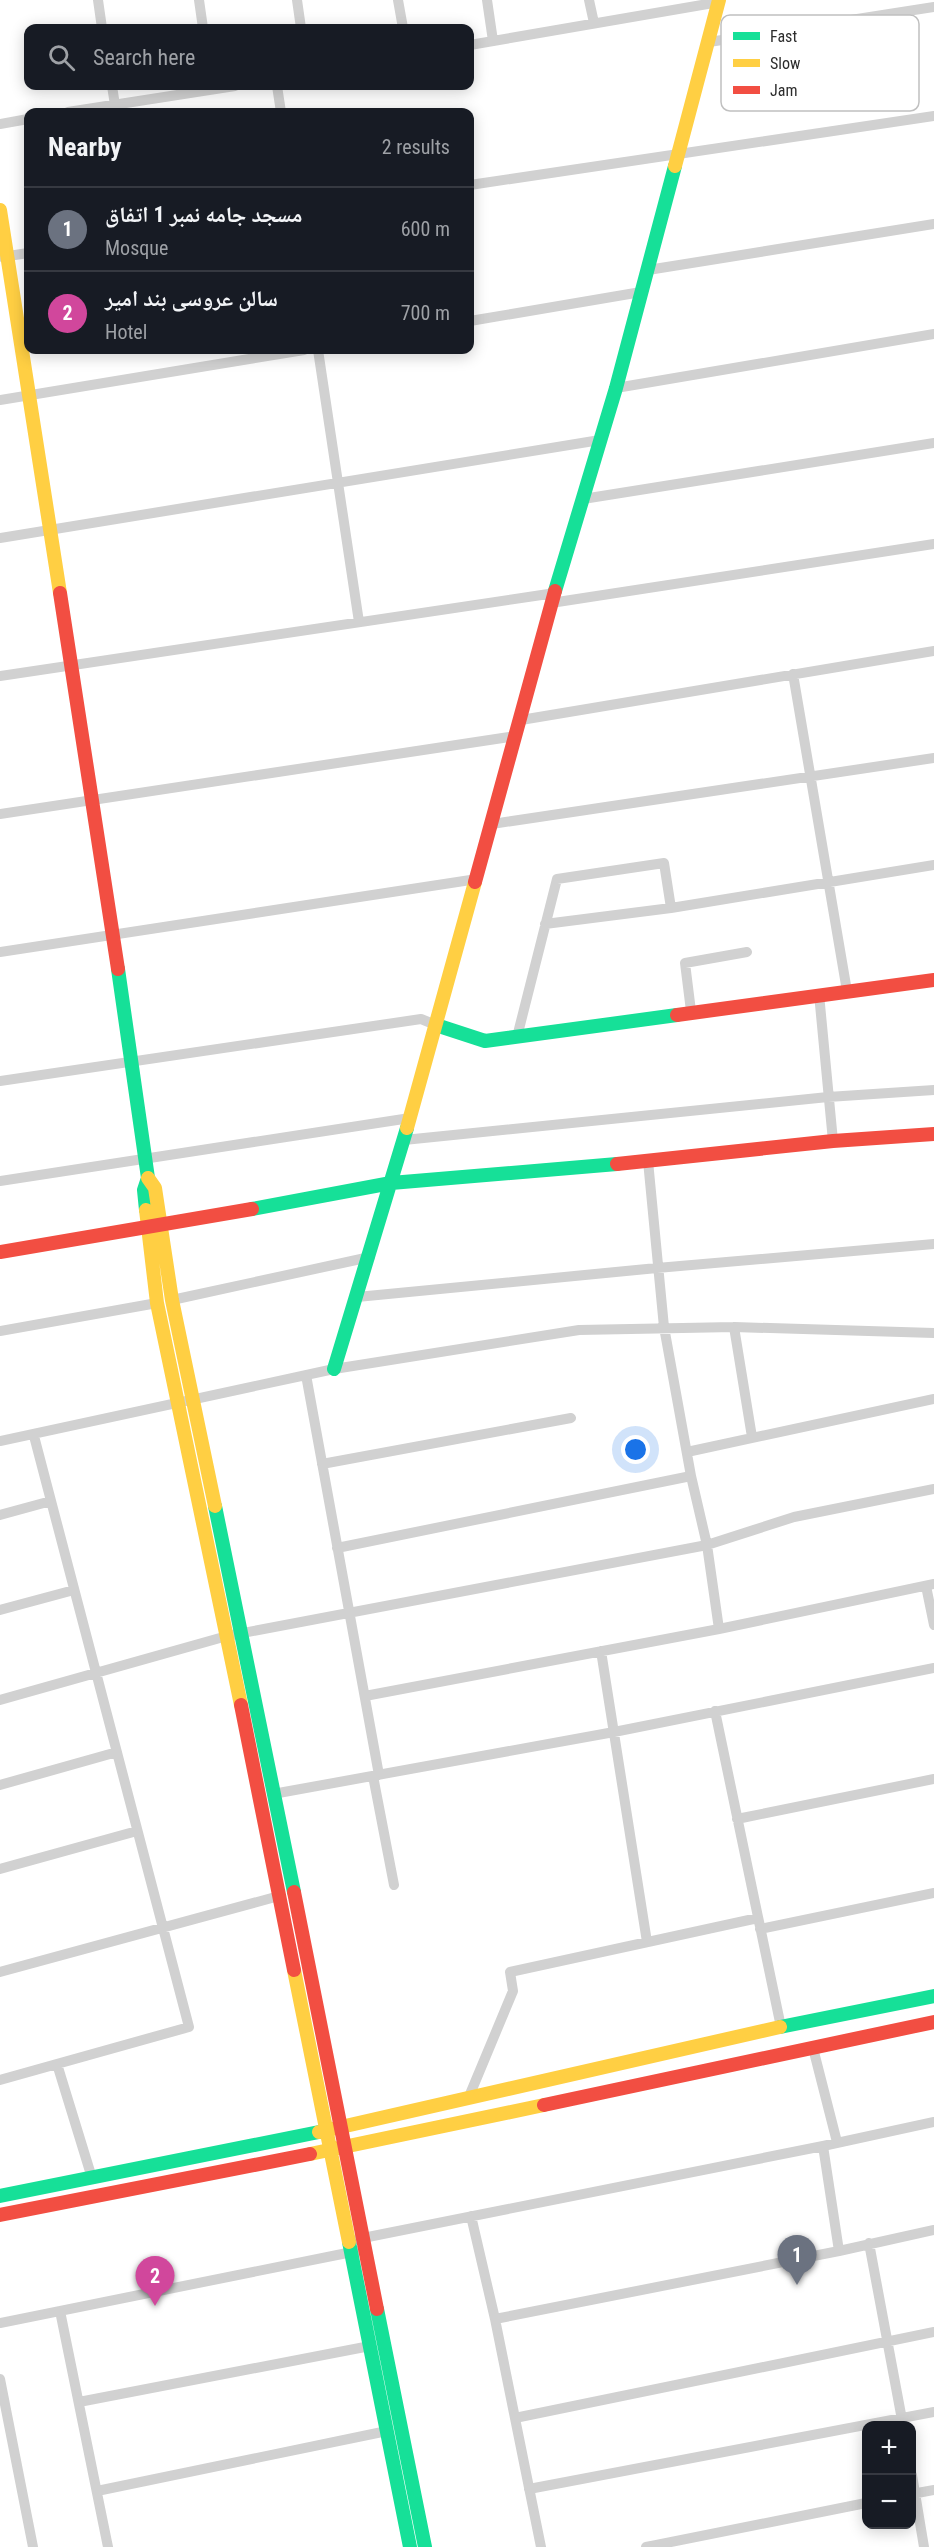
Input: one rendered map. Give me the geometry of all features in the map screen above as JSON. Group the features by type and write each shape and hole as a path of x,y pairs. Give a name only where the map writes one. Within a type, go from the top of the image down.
{"main road":[{"path":"334,1369 404,1140 553,598 616,388 719,1"},
{"path":"0,210 4,257 29,395 133,1063 148,1178 144,1190 172,1300 242,1633 425,2547"},
{"path":"436,1025 485,1041 692,1011 934,980"},
{"path":"0,1252 155,1227 391,1183 648,1161 833,1141 934,1134"},
{"path":"155,1227 157,1303 227,1636 410,2547"},
{"path":"0,2196 341,2128 781,2027 934,1996"},
{"path":"0,2215 345,2147 693,2071 934,2022"}],"street":[{"path":"98,0 101,24"},
{"path":"198,0 202,24"},
{"path":"297,0 300,24"},
{"path":"398,0 402,24"},
{"path":"487,0 493,41"},
{"path":"589,0 594,23"},
{"path":"474,44 719,1"},
{"path":"883,15 934,7"},
{"path":"709,42 721,40"},
{"path":"112,90 115,105"},
{"path":"95,108 197,90"},
{"path":"278,90 280,108"},
{"path":"474,184 934,116"},
{"path":"0,124 24,120"},
{"path":"648,270 934,224"},
{"path":"4,257 24,254"},
{"path":"474,320 641,292"},
{"path":"616,388 934,334"},
{"path":"0,400 280,354"},
{"path":"319,354 359,622"},
{"path":"0,538 600,440"},
{"path":"583,499 934,443"},
{"path":"0,676 359,622 553,598 934,544"},
{"path":"520,720 934,651"},
{"path":"793,674 847,991"},
{"path":"0,814 516,736"},
{"path":"492,824 934,758"},
{"path":"517,1036 557,879 664,863 671,908"},
{"path":"545,924 671,908 934,866"},
{"path":"0,952 477,879"},
{"path":"692,1011 685,963 747,952"},
{"path":"819,994 833,1141"},
{"path":"0,1081 422,1019 436,1025"},
{"path":"404,1140 828,1097 934,1090"},
{"path":"0,1181 410,1118"},
{"path":"648,1161 664,1327 691,1476 707,1545 719,1629"},
{"path":"357,1297 934,1244"},
{"path":"172,1300 370,1257"},
{"path":"0,1331 157,1303"},
{"path":"734,1327 752,1437"},
{"path":"0,1442 334,1369 579,1330 734,1327 934,1333"},
{"path":"306,1376 365,1696 394,1885"},
{"path":"687,1452 934,1399"},
{"path":"322,1464 571,1418"},
{"path":"0,2080 189,2027 34,1436"},
{"path":"338,1548 691,1476"},
{"path":"0,1700 227,1636 707,1545 794,1517 934,1489"},
{"path":"0,1515 51,1501"},
{"path":"365,1696 719,1629 930,1585 934,1624"},
{"path":"0,1610 74,1590"},
{"path":"601,1651 647,1942"},
{"path":"273,1794 614,1732 934,1668"},
{"path":"715,1711 781,2027"},
{"path":"0,1785 117,1752"},
{"path":"737,1820 934,1779"},
{"path":"0,1869 137,1831"},
{"path":"468,2099 513,1991 510,1972 647,1942 934,1893"},
{"path":"0,1972 279,1896"},
{"path":"813,2048 837,2142"},
{"path":"57,2064 93,2178"},
{"path":"0,2323 365,2243 471,2216 934,2122"},
{"path":"823,2146 839,2251"},
{"path":"471,2216 495,2319 541,2547"},
{"path":"495,2319 934,2230"},
{"path":"869,2243 903,2421"},
{"path":"60,2311 108,2547"},
{"path":"515,2418 934,2332"},
{"path":"79,2402 370,2346"},
{"path":"0,2379 5,2433 33,2547"},
{"path":"906,2421 934,2412"},
{"path":"529,2489 862,2429"},
{"path":"97,2491 387,2431"},
{"path":"916,2493 934,2490"},
{"path":"646,2547 862,2504"},
{"path":"916,2508 924,2547"}],"traffic: fast":[{"path":"555,591 616,388 675,166"},
{"path":"118,969 148,1178 144,1190 146,1210"},
{"path":"436,1025 485,1041 677,1015"},
{"path":"334,1369 407,1128"},
{"path":"252,1209 391,1183 617,1164"},
{"path":"215,1506 294,1892"},
{"path":"780,2027 934,1996"},
{"path":"0,2196 319,2132"},
{"path":"349,2242 410,2547"},
{"path":"377,2309 425,2547"}],"traffic: slow":[{"path":"675,166 719,0"},
{"path":"0,210 60,593"},
{"path":"407,1128 475,882"},
{"path":"148,1178 155,1188 172,1300 215,1506"},
{"path":"146,1210 157,1303 241,1705"},
{"path":"294,1970 349,2242"},
{"path":"319,2132 780,2027"},
{"path":"310,2154 544,2105"}],"traffic: jam":[{"path":"475,882 555,591"},
{"path":"60,593 118,969"},
{"path":"677,1015 934,980"},
{"path":"617,1164 833,1141 934,1134"},
{"path":"0,1252 252,1209"},
{"path":"241,1705 294,1970"},
{"path":"294,1892 377,2309"},
{"path":"544,2105 934,2022"},
{"path":"0,2215 310,2154"}],"place":[{"name":"مسجد جامه نمبر 1 اتفاق","path":"797,2285"},
{"name":"سالن عروسی بند امیر","path":"155,2306"}]}
